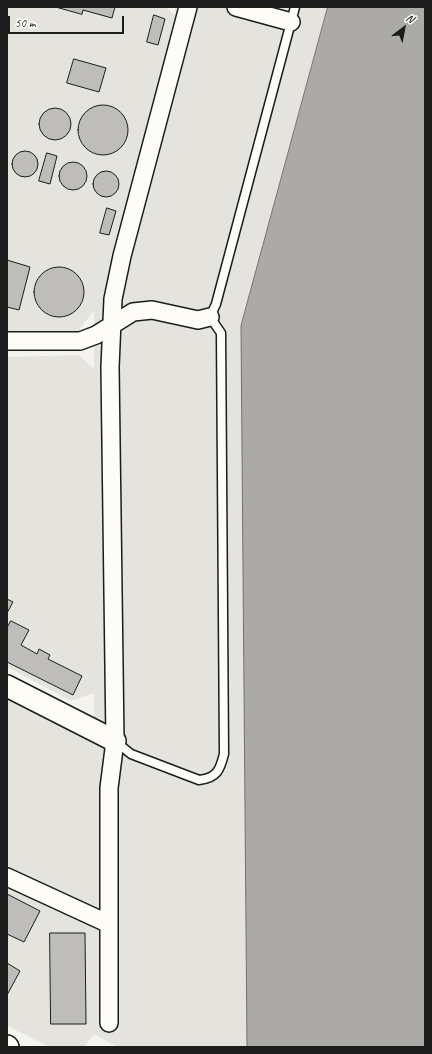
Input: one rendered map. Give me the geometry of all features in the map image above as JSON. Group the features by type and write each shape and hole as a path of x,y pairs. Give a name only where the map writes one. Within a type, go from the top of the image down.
{"street":[{"path":"108,1023 109,788 115,741 110,367 113,299 122,256 188,7"},
{"path":"236,7 293,14"},
{"path":"7,341 80,341 96,334 133,312 152,310 198,320 210,317"},
{"path":"7,686 115,741"},
{"path":"7,877 109,924"}],"lane":[{"path":"115,741 131,754 200,780 210,779 220,769 224,754 221,333 210,317 216,304 293,14"}],"shaded area":[{"path":"7,7 166,7 174,15 176,7 425,7 425,1047 118,1047 94,1034 84,1047 50,1047 7,1026 7,695 94,743 94,693 71,701 7,667 7,357 79,355 94,369 94,311 78,331 7,332"},
{"path":"328,7 425,7 425,1047 247,1047 241,326"}],"building":[{"path":"56,7 115,7 112,18 83,10 82,14"},
{"path":"154,15 165,19 158,45 147,42"},
{"path":"74,59 106,68 99,92 67,83"},
{"path":"108,105 113,106 121,112 127,120 127,140 121,148 113,154 98,155 93,154 85,148 79,140 78,125 79,120 85,112 93,106"},
{"path":"55,108 64,111 68,115 71,124 68,133 64,137 55,140 46,137 42,133 39,124 42,115 46,111"},
{"path":"25,151 34,155 38,164 34,173 25,177 16,173 12,164 16,155"},
{"path":"47,153 57,156 50,184 39,181"},
{"path":"73,162 83,166 87,176 83,186 73,190 63,186 59,176 63,166"},
{"path":"106,171 115,175 119,184 115,193 106,197 97,193 93,184 97,175"},
{"path":"107,208 116,211 109,235 100,233"},
{"path":"7,260 30,267 19,310 7,307"},
{"path":"59,267 73,271 80,278 84,292 80,306 73,313 59,317 45,313 38,306 34,292 38,278 45,271"},
{"path":"7,599 13,602 7,613"},
{"path":"11,621 29,630 21,645 37,654 39,649 50,655 48,659 82,676 73,695 7,662 7,628"},
{"path":"7,894 40,911 24,942 7,934"},
{"path":"50,933 85,933 86,1024 51,1024"},
{"path":"7,963 20,971 7,995"}]}
